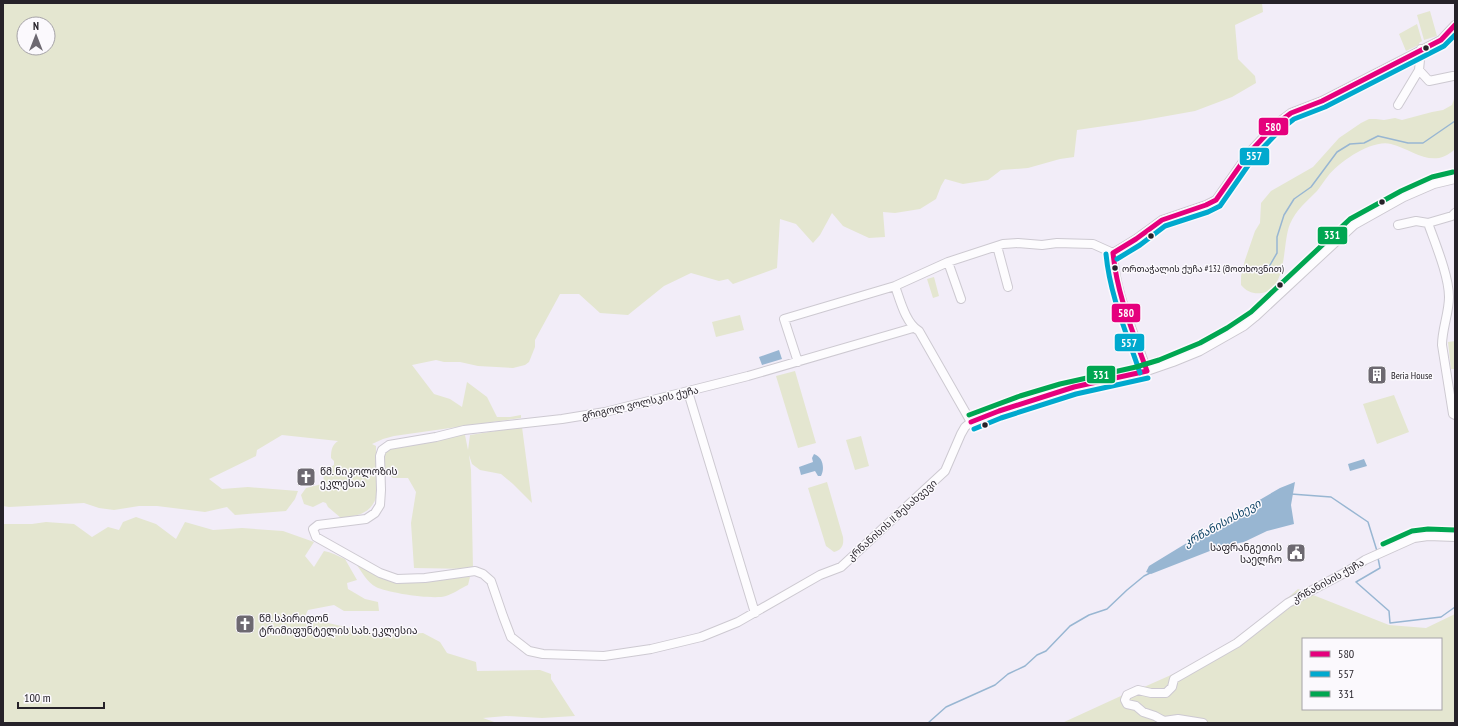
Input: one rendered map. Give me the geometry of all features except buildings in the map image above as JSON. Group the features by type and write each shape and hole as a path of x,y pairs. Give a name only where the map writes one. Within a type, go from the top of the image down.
{"street":[{"path":"1113,253 1136,239 1162,220 1206,205 1216,200 1249,153 1275,125 1291,113 1322,101 1441,40 1455,25"},
{"path":"1398,105 1419,70 1421,49"},
{"path":"1419,70 1429,81 1453,76"},
{"path":"895,286 913,328 919,332 971,422 1074,387 1147,371 1200,350 1244,326 1287,289 1347,232 1363,220 1404,197 1434,184 1455,179"},
{"path":"1398,225 1416,221 1428,223 1452,216 1455,213"},
{"path":"1428,223 1452,291 1452,307 1443,336 1442,345 1453,414 1455,415"},
{"path":"798,362 784,319 895,286 948,262 978,251 1003,244 1018,243 1042,245 1057,243 1093,244 1113,253"},
{"path":"996,246 1008,287"},
{"path":"1113,253 1114,266 1126,315 1147,371"},
{"path":"948,262 961,299"},
{"name":"გრიგოლ ვოლსკის ქუჩა","path":"313,529 318,525 366,519 375,513 380,505 380,456 382,450 389,445 436,437 464,430 562,419 605,412 688,392 798,362 913,328"},
{"path":"688,392 755,613"},
{"name":"კრწანისის II შესახვევი","path":"313,529 316,537 380,573 397,579 425,578 475,571 483,574 491,580 511,637 529,650 543,654 604,656 651,649 701,637 738,622 820,576 841,567 945,471 961,434 965,427 971,422"},
{"name":"კრწანისის ქუჩა","path":"1203,723 1178,719 1164,721 1144,712 1136,706 1127,704 1125,700 1127,695 1138,690 1151,693 1166,693 1172,687 1174,679 1237,642 1288,603 1386,550 1414,538 1428,536 1455,537"}],"green space":[{"path":"3,3 1262,3 1263,12 1235,25 1238,59 1255,76 1256,83 1232,97 1195,111 1077,130 1074,157 1060,159 1028,168 1001,170 988,180 963,184 945,179 936,199 920,209 895,213 883,212 885,237 869,238 843,226 832,213 820,235 813,243 796,224 780,219 777,268 733,284 728,279 719,281 691,273 664,286 628,315 600,313 579,294 560,294 535,340 535,347 529,362 525,365 513,368 478,366 460,362 444,362 436,360 412,365 434,394 450,399 462,407 467,382 487,397 497,417 521,415 521,418 394,436 372,444 376,446 376,498 367,511 341,518 328,507 326,503 323,502 313,507 304,504 301,495 306,488 322,484 324,481 324,470 327,467 334,465 334,461 331,458 332,450 334,444 338,441 282,435 257,450 256,456 209,479 222,489 248,487 298,491 295,499 286,511 235,515 227,507 205,512 157,506 139,506 114,510 99,508 84,503 9,507 3,506"},
{"path":"1430,11 1437,36 1424,40 1417,15"},
{"path":"1417,24 1422,41 1419,45 1406,51 1399,34"},
{"path":"1455,96 1455,149 1447,155 1439,158 1431,158 1423,157 1391,144 1383,143 1366,148 1348,158 1333,170 1317,191 1292,219 1288,232 1283,264 1276,283 1270,290 1262,293 1253,293 1241,285 1241,276 1245,260 1255,231 1260,223 1261,203 1271,191 1313,167 1339,138 1361,123 1369,119 1384,120 1395,118 1402,120 1443,110 1452,105"},
{"path":"934,277 939,296 933,298 927,279"},
{"path":"740,315 744,330 716,337 712,322"},
{"path":"1455,341 1455,369 1451,369 1448,342"},
{"path":"795,371 816,443 798,448 776,376"},
{"path":"1394,395 1409,432 1377,444 1363,404"},
{"path":"522,427 532,503 501,474 480,470 472,464 469,455 471,470 473,569 414,568 411,523 416,492 408,478 393,478 383,470 382,450 464,430 468,450 470,435"},
{"path":"861,436 869,466 855,470 846,440"},
{"path":"827,482 843,537 842,547 834,552 826,546 808,488"},
{"path":"136,517 156,524 176,539 185,522 213,530 242,528 283,531 314,542 305,556 314,567 324,551 345,559 357,580 347,583 348,589 365,599 378,602 379,611 344,611 334,605 308,610 303,620 328,623 385,635 423,633 440,642 447,653 476,662 477,671 540,670 551,674 551,679 575,716 542,718 506,716 483,718 497,723 3,723 3,524 32,524 46,522 74,524 92,537 108,527 119,530 123,522"},
{"path":"356,564 387,579 470,577 468,585 446,596 432,597 411,595 390,592 376,587 367,580"},
{"path":"1298,589 1389,625 1426,628 1455,614 1455,723 1062,723 1123,695 1132,688 1144,687 1207,659 1243,636"}],"water":[{"path":"779,350 782,359 762,365 759,357"},
{"path":"814,454 821,460 823,466 821,476 818,476 815,471 801,475 799,467 813,462 812,458"},
{"path":"1364,459 1367,466 1350,471 1348,464"},
{"path":"1295,482 1291,505 1294,524 1267,531 1244,542 1220,547 1151,574 1146,572 1149,566 1213,527 1280,488"}],"waterway":[{"path":"1266,272 1277,253 1277,237 1284,215 1294,199 1311,187 1337,152 1350,144 1364,143 1378,136 1408,143 1423,143 1455,121"},
{"name":"კრწანისისხევი","path":"1291,494 1331,497 1368,522 1377,551"},
{"name":"კრწანისისხევი","path":"1378,558 1380,568 1356,582 1389,611 1390,623 1441,617 1455,607"},
{"name":"კრწანისისხევი","path":"928,723 946,707 995,685 1008,674 1025,666 1037,655 1046,651 1070,626 1089,615 1107,609 1127,590 1150,573"}],"transit line":[{"name":"580","path":"1113,253 1136,239 1162,220 1206,205 1216,200 1249,153 1275,125 1291,113 1322,101 1441,40 1455,25"},
{"name":"557","path":"1117,259 1140,245 1165,226 1208,212 1220,206 1254,157 1280,130 1294,119 1325,107 1444,46 1455,35"},
{"name":"331","path":"969,415 1020,396 1060,384 1136,367 1159,360 1200,343 1227,328 1251,312 1350,219 1401,191 1432,177 1453,172"},
{"name":"580","path":"1113,253 1122,299 1147,371"},
{"name":"557","path":"1106,254 1115,300 1140,373"},
{"name":"580","path":"971,422 999,411 1074,387 1147,371"},
{"name":"557","path":"974,429 1001,418 1076,394 1148,378"},
{"name":"331","path":"1383,544 1412,531 1428,529 1455,530"}],"place":[{"name":"ორთაჭალის ქუჩა #132 (მოთხოვნით)","path":"1115,268"},
{"name":"Beria House","path":"1377,375"},
{"name":"წმ. ნიკოლოზის ეკლესია","path":"306,477"},
{"name":"საფრანგეთის საელჩო","path":"1296,553"},
{"name":"წმ. სპირიდონ ტრიმიფუნტელის სახ. ეკლესია","path":"245,624"}]}
